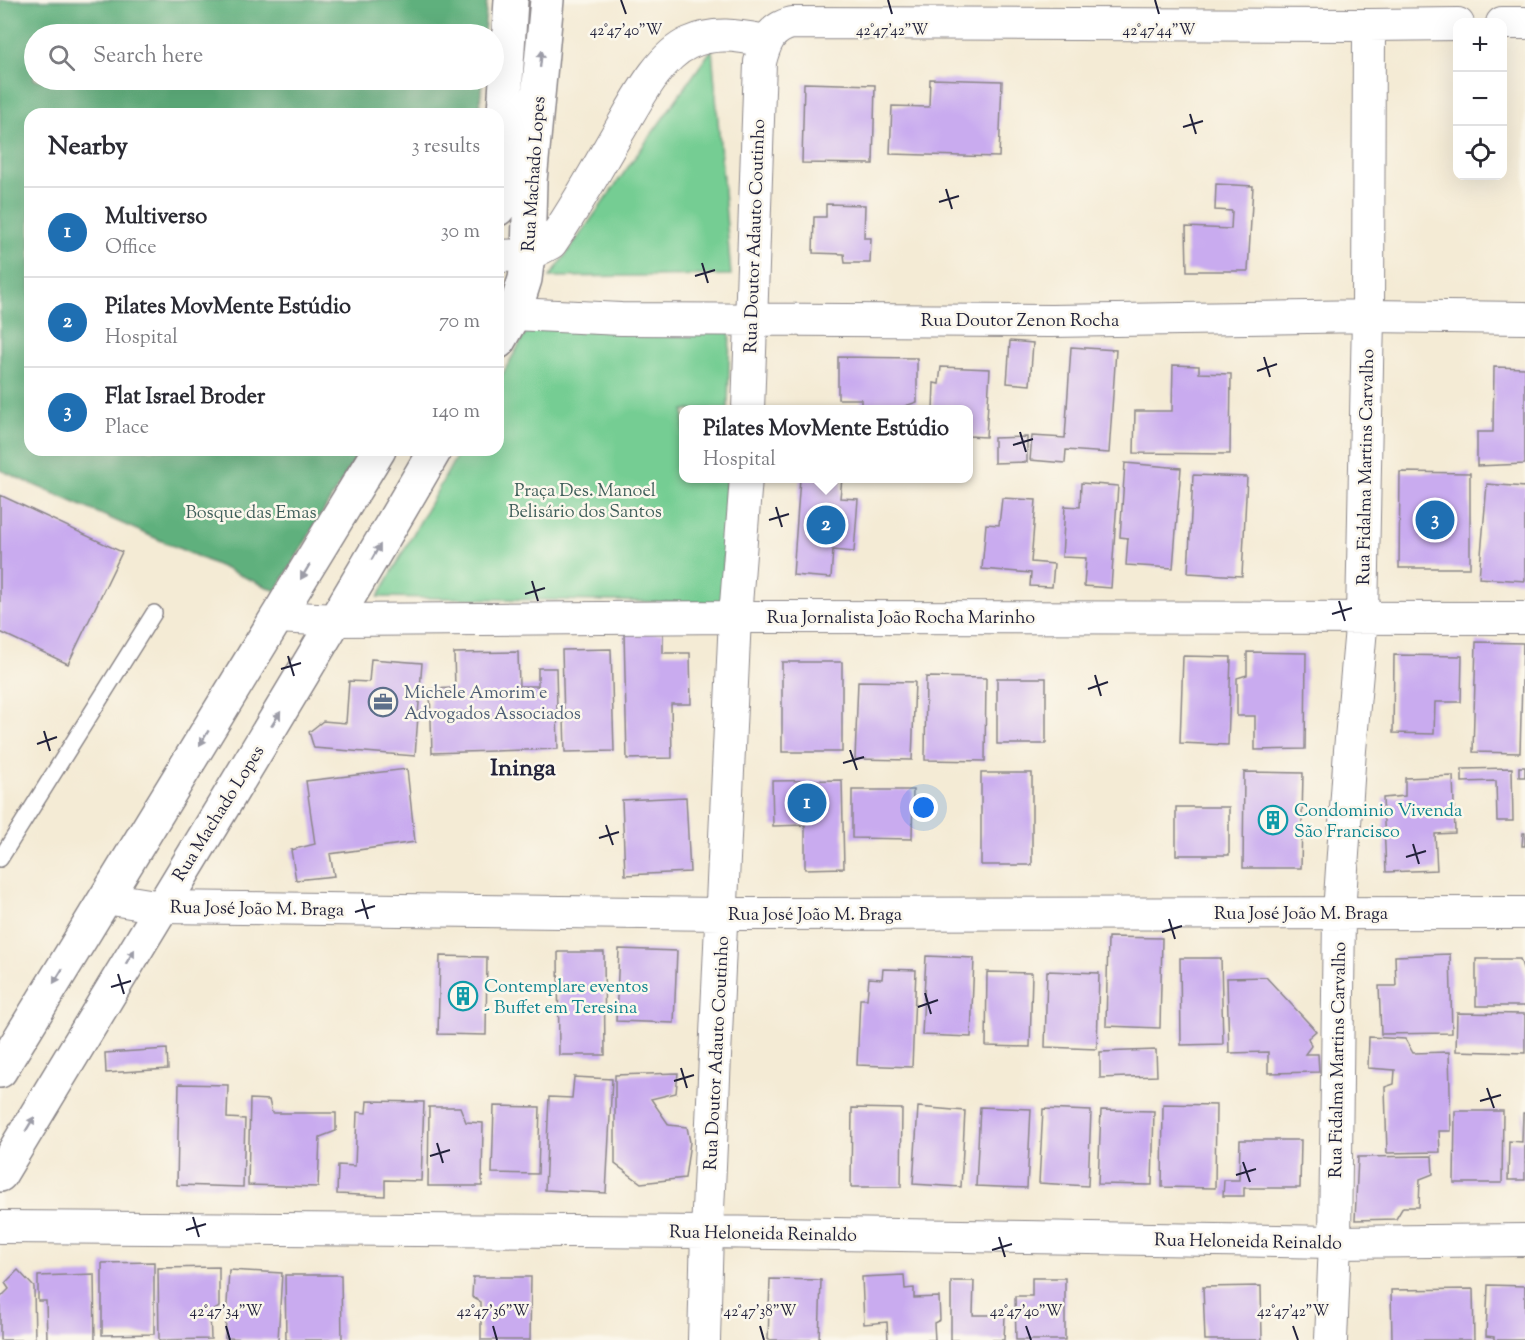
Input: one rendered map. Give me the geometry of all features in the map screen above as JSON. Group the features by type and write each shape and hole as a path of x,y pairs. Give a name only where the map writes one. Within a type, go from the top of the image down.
{"street":[{"name":"Rua Machado Lopes","path":"504,113 511,0"},
{"name":"Rua Machado Lopes","path":"504,332 514,314 525,279 513,256 530,181 547,0"},
{"path":"1507,23 1525,22"},
{"path":"513,256 551,243 645,88 672,54 687,43 705,37 729,34 763,52 773,32 792,23 1453,24"},
{"name":"Rua Fidalma Martins Carvalho","path":"1331,1340 1335,1242 1339,913 1362,617 1368,316 1368,25"},
{"name":"Rua Doutor Adauto Coutinho","path":"748,405 763,52"},
{"name":"Rua Doutor Zenon Rocha","path":"514,314 621,319 1050,321 1368,316 1525,318"},
{"path":"0,1071 375,456"},
{"name":"Rua Machado Lopes","path":"0,1174 336,620 432,456"},
{"name":"Rua Doutor Adauto Coutinho","path":"704,1340 735,617 746,483"},
{"name":"Rua Jornalista João Rocha Marinho","path":"277,617 336,620 735,617 1525,618"},
{"name":"Rua José João M. Braga","path":"106,898 161,907 722,914 1525,913"},
{"name":"Rua Heloneida Reinaldo","path":"0,1227 707,1232 1335,1242 1525,1240"}],"lane":[{"path":"0,859 154,613"}],"green space":[{"name":"Bosque das Emas","path":"0,0 487,0 485,24 24,24 24,90 481,90 480,108 24,108 24,456 356,456 276,591 0,470"},
{"path":"712,49 731,275 550,277"},
{"name":"Praça Des. Manoel Belisário dos Santos","path":"530,326 730,330 728,405 679,405 679,483 726,483 723,603 378,597 457,456 504,456 504,372"}],"building":[{"path":"930,79 1002,81 999,157 890,154 892,106 929,107"},
{"path":"804,83 875,85 873,164 802,163"},
{"path":"1216,184 1253,186 1248,271 1187,271 1186,227 1231,229 1232,211 1215,210"},
{"path":"826,204 865,205 864,238 871,238 870,263 845,263 844,254 813,253 814,217 826,217"},
{"path":"1010,341 1033,343 1030,385 1007,383"},
{"path":"1071,347 1116,350 1109,453 1066,450 1065,463 1030,460 1032,436 1065,438"},
{"path":"838,357 917,358 917,402 908,405 861,405 861,399 838,399"},
{"path":"1173,365 1199,366 1199,373 1231,374 1230,454 1134,453 1135,411 1172,411"},
{"path":"941,367 990,369 986,437 973,436 973,405 933,405 934,383 939,384"},
{"path":"1494,367 1525,368 1525,464 1477,466 1477,432 1493,432"},
{"path":"1027,437 1027,462 994,463 994,438"},
{"path":"1125,463 1181,468 1173,568 1126,565 1128,538 1120,537"},
{"path":"1400,472 1470,473 1470,568 1399,568"},
{"path":"1193,475 1247,477 1242,576 1188,573"},
{"path":"800,483 842,483 840,498 858,499 854,552 833,550 831,578 793,575"},
{"path":"1081,483 1118,486 1111,588 1084,586 1086,558 1062,557 1065,506 1080,507"},
{"path":"1487,484 1525,487 1525,581 1479,578"},
{"path":"0,495 122,552 68,664 0,632"},
{"path":"1002,498 1036,500 1031,562 1054,564 1052,587 1030,586 1031,573 982,569 986,524 999,525"},
{"path":"624,633 663,633 663,653 690,653 691,704 671,704 672,758 627,759"},
{"path":"1476,642 1523,643 1520,753 1473,752"},
{"path":"611,649 614,751 565,752 562,650"},
{"path":"518,652 519,686 538,686 538,668 556,668 558,749 432,753 430,689 455,688 454,653"},
{"path":"1247,652 1306,653 1305,749 1255,750 1255,716 1237,716 1237,678 1247,675"},
{"path":"1394,655 1462,656 1461,702 1435,702 1434,734 1393,733"},
{"path":"1183,656 1231,657 1228,745 1180,743"},
{"name":"Michele Amorim e Advogados Associados","path":"371,659 422,663 415,756 314,748 309,732 323,721 346,723 349,681 369,682"},
{"path":"782,662 842,662 842,752 782,752"},
{"path":"926,677 986,678 985,761 925,760"},
{"path":"997,678 1046,678 1046,744 997,744"},
{"path":"858,681 915,682 912,760 855,759"},
{"path":"1519,767 1525,767 1525,777 1519,777"},
{"path":"1512,768 1513,821 1497,821 1496,781 1462,782 1462,769"},
{"path":"407,769 415,842 330,854 334,876 296,880 291,850 315,844 306,781"},
{"name":"Condominio Vivenda São Francisco","path":"1244,772 1303,773 1301,868 1243,868"},
{"path":"981,773 1032,773 1032,865 981,865"},
{"path":"1453,776 1455,833 1435,834 1437,870 1386,872 1383,798 1405,796 1405,778"},
{"path":"842,780 844,868 805,869 805,825 773,826 772,781"},
{"path":"852,790 913,790 912,839 852,838"},
{"path":"686,797 690,872 625,875 622,800"},
{"path":"1176,807 1229,807 1229,855 1176,855"},
{"path":"1523,833 1525,833 1525,846 1522,846"},
{"path":"1108,937 1162,938 1160,1028 1106,1026"},
{"path":"619,949 677,951 674,1023 616,1021"},
{"path":"558,952 604,952 605,1055 559,1055"},
{"path":"1450,954 1452,1033 1381,1034 1379,986 1396,986 1395,956"},
{"name":"Contemplare eventos - Buffet em Teresina","path":"440,956 487,957 486,1035 438,1034"},
{"path":"926,956 974,958 971,1037 922,1035"},
{"path":"1180,958 1221,958 1223,1044 1181,1045"},
{"path":"1476,959 1520,959 1525,974 1525,1006 1476,1006"},
{"path":"883,969 916,970 912,1067 857,1065 860,999 867,999 869,978 882,979"},
{"path":"1047,971 1099,973 1097,1049 1045,1047"},
{"path":"987,972 1032,973 1030,1047 986,1046"},
{"path":"1266,977 1316,1031 1308,1038 1311,1046 1305,1054 1318,1054 1319,1072 1268,1073 1268,1052 1229,1053 1227,978"},
{"path":"1457,1013 1525,1014 1525,1053 1456,1051"},
{"path":"1369,1037 1405,1039 1413,1053 1449,1052 1451,1131 1439,1131 1440,1152 1387,1153 1385,1087 1394,1084 1395,1070 1368,1068"},
{"path":"167,1049 168,1069 106,1073 105,1053"},
{"path":"1156,1050 1157,1076 1100,1078 1100,1052"},
{"path":"678,1073 676,1093 651,1099 669,1125 687,1127 690,1142 685,1178 641,1183 615,1164 615,1075"},
{"path":"574,1077 612,1079 606,1193 545,1190 549,1097 572,1098"},
{"path":"179,1084 228,1085 227,1118 245,1119 243,1187 177,1185"},
{"path":"250,1099 269,1100 272,1113 336,1113 336,1131 320,1137 318,1187 248,1185"},
{"path":"367,1101 424,1102 421,1181 385,1180 385,1196 337,1194 338,1165 355,1166 357,1112 366,1113"},
{"path":"1163,1104 1216,1105 1215,1188 1162,1187"},
{"path":"494,1106 540,1107 538,1174 492,1173"},
{"path":"429,1107 460,1107 466,1122 483,1123 482,1186 428,1186"},
{"path":"918,1107 965,1111 961,1187 913,1184"},
{"path":"980,1107 1031,1109 1027,1188 976,1186"},
{"path":"852,1108 902,1109 901,1187 851,1187"},
{"path":"1043,1109 1091,1111 1088,1186 1039,1183"},
{"path":"1101,1110 1154,1111 1152,1185 1098,1184"},
{"path":"1455,1111 1503,1111 1502,1183 1454,1183"},
{"path":"1523,1113 1525,1113 1525,1180 1508,1180 1509,1141 1522,1142"},
{"path":"1240,1140 1301,1140 1300,1188 1244,1188 1244,1196 1223,1196 1224,1180 1239,1180"},
{"path":"1432,1156 1433,1174 1420,1179 1419,1207 1403,1207 1396,1219 1355,1220 1358,1157"},
{"path":"154,1262 154,1334 102,1335 102,1263"},
{"path":"219,1267 219,1307 210,1313 211,1339 159,1340 158,1268"},
{"path":"18,1270 34,1287 35,1340 0,1340 0,1298 9,1289 5,1283"},
{"path":"229,1270 282,1273 278,1340 225,1338"},
{"path":"94,1274 95,1340 47,1340 46,1301 38,1301 38,1276"},
{"path":"285,1275 341,1275 342,1340 286,1340"},
{"path":"904,1275 905,1289 914,1288 914,1298 939,1297 940,1320 934,1323 935,1340 888,1340 887,1322 864,1324 862,1277"},
{"path":"473,1277 531,1277 530,1340 481,1340 481,1302 472,1297"},
{"path":"1032,1278 1065,1278 1065,1340 1016,1340 1015,1296 1032,1296"},
{"path":"770,1279 821,1280 819,1340 768,1340"},
{"path":"951,1281 974,1281 973,1315 1005,1315 1004,1340 951,1340"},
{"path":"1488,1285 1525,1286 1525,1340 1494,1340 1494,1337 1486,1336"},
{"path":"1261,1286 1262,1340 1205,1340 1203,1287"},
{"path":"1473,1289 1474,1340 1392,1340 1391,1290"}],"place":[{"name":"Flat Israel Broder","path":"1435,520"},
{"name":"Pilates MovMente Estúdio","path":"826,525"},
{"name":"Michele Amorim e Advogados Associados","path":"383,702"},
{"name":"Multiverso","path":"807,803"},
{"name":"Condominio Vivenda São Francisco","path":"1273,820"},
{"name":"Contemplare eventos - Buffet em Teresina","path":"463,996"}],"district":[{"name":"Ininga","path":"523,767"}]}
